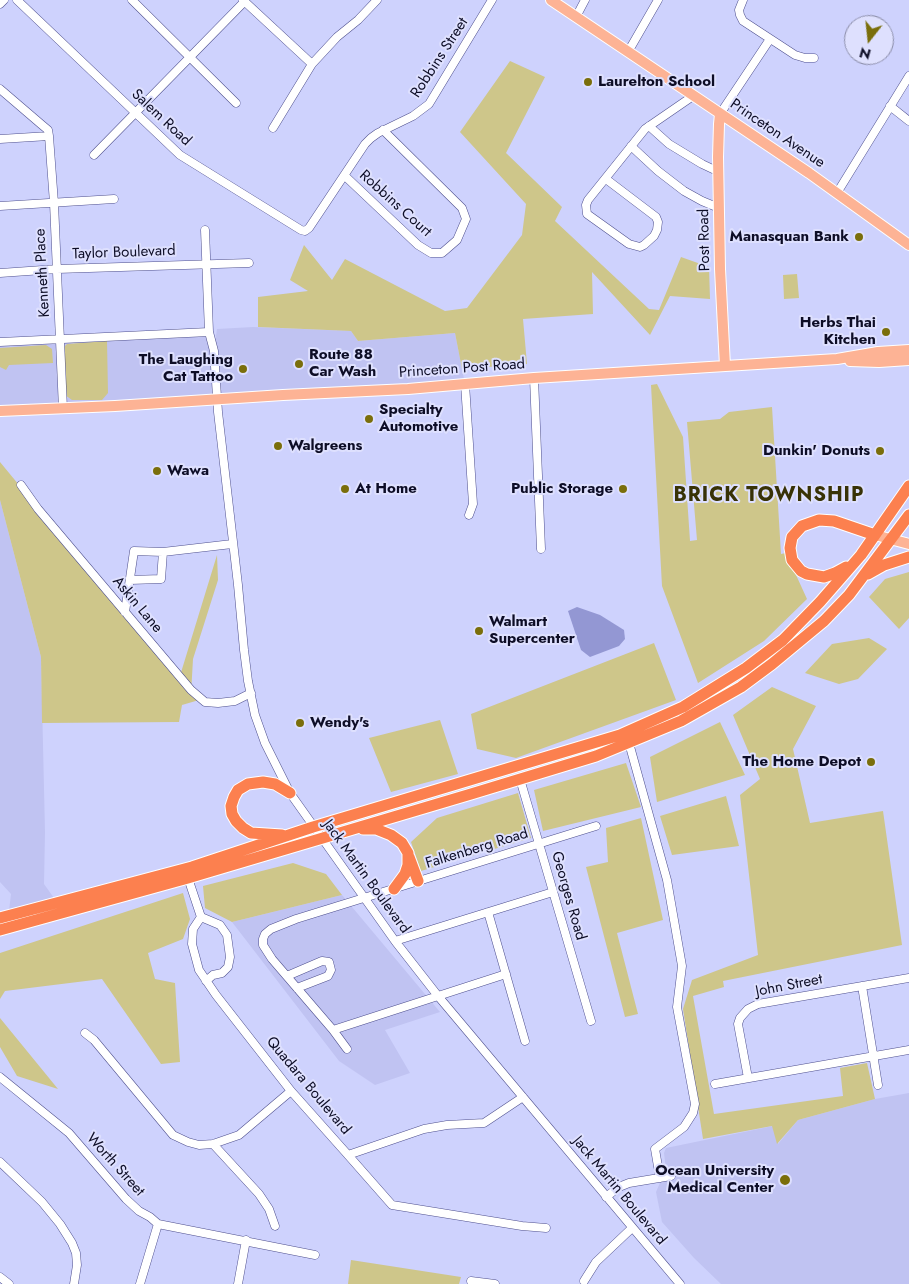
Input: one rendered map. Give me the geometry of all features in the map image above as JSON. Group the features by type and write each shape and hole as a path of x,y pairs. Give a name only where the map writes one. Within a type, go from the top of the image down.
{"highway":[{"path":"0,918 192,866 313,827 620,735 683,707 746,668 783,640 820,602 860,555 909,486"},
{"path":"0,930 188,878 596,756 680,721 740,687 780,658 824,621 849,595 909,515"},
{"path":"860,555 846,567 835,573 824,577 814,577 801,571 792,560 790,541 802,526 819,520 834,521 875,535"},
{"path":"861,579 884,565 909,558"},
{"path":"290,793 275,784 248,784 238,790 231,806 232,814 236,820 243,828 251,832 291,834"},
{"path":"349,829 376,829 391,835 402,843 408,853 418,881"},
{"path":"394,889 405,874 408,864 408,853"}],"main road":[{"name":"Princeton Avenue","path":"551,0 837,193 909,245"},
{"name":"Post Road","path":"720,114 718,124 718,172 725,366"},
{"name":"Princeton Post Road","path":"0,411 63,409 465,384 837,359 878,352 909,350"},
{"name":"Princeton Post Road","path":"837,359 856,362 909,360"},
{"path":"875,535 909,544"}],"street":[{"path":"0,4 4,0"},
{"name":"Salem Road","path":"17,0 134,113 186,159 305,231"},
{"path":"132,0 236,103"},
{"path":"273,128 312,64 337,37 358,20 377,0"},
{"name":"Robbins Street","path":"305,231 345,176 365,144 383,130 413,116 429,104 492,0"},
{"path":"576,17 585,0"},
{"path":"628,52 658,0"},
{"path":"743,0 739,10 743,21 795,55 804,58 814,58"},
{"path":"94,155 244,1 312,64"},
{"path":"720,114 770,39"},
{"path":"837,193 909,76"},
{"path":"0,89 48,130 49,136 0,139"},
{"path":"606,179 656,217 658,222 654,236 644,245 640,247 629,244 587,214 586,205 631,146 649,126 692,96"},
{"path":"890,106 909,121"},
{"path":"649,126 669,144 718,172"},
{"name":"Robbins Court","path":"345,176 418,245 431,253 442,253 457,240 466,219 462,208 383,130"},
{"name":"Kenneth Place","path":"49,136 54,203 63,409"},
{"path":"631,146 658,171 684,191 719,208"},
{"path":"0,206 114,200"},
{"name":"Jack Martin Boulevard","path":"205,230 209,332 214,351 217,400 247,673 255,715 265,743 290,793 395,941 438,996 680,1284"},
{"name":"Taylor Boulevard","path":"0,273 56,269 249,263"},
{"path":"0,342 209,332"},
{"path":"534,378 541,549"},
{"path":"465,384 473,504 469,515"},
{"name":"Askin Lane","path":"21,485 38,509 191,690 206,702 228,703 251,693"},
{"path":"125,612 134,551 163,552 232,544"},
{"path":"130,580 161,579 163,552"},
{"path":"629,743 667,880 682,966 677,1007 695,1104 693,1113 684,1127 655,1149 660,1178"},
{"name":"Georges Road","path":"520,779 591,1021"},
{"name":"Falkenberg Road","path":"287,976 263,945 265,934 271,930 296,919 596,826"},
{"path":"188,878 201,916 220,925 227,935 230,957 228,967 222,973 206,981"},
{"path":"395,941 553,892"},
{"path":"488,912 525,1041"},
{"name":"Quadara Boulevard","path":"201,916 193,929 192,944 199,970 291,1091 348,1155 424,1130 447,1125 484,1123 523,1097"},
{"path":"297,988 328,976 331,970 329,962 322,961 287,976 347,1049"},
{"path":"333,1030 506,974"},
{"name":"John Street","path":"748,1078 738,1024 740,1018 748,1009 758,1004 909,978"},
{"path":"862,986 878,1085"},
{"path":"84,1032 94,1040 173,1135 184,1141 199,1145 213,1144 238,1134 291,1091"},
{"path":"715,1084 909,1050"},
{"name":"Worth Street","path":"0,1077 64,1128 126,1199 158,1224 315,1254"},
{"path":"213,1144 259,1194 269,1209 275,1226"},
{"path":"348,1155 392,1205 522,1226 546,1228"},
{"path":"0,1162 42,1202 60,1224 72,1243 77,1265 74,1284"},
{"path":"606,1197 619,1187 629,1183 671,1176"},
{"path":"140,1284 158,1224"},
{"path":"584,1281 596,1262 632,1228"},
{"path":"238,1284 246,1240"},
{"path":"0,1277 9,1284"},
{"path":"471,1280 495,1284"}],"shaded area":[{"path":"510,61 545,77 506,153 562,207 555,221 649,309 659,310 681,257 709,267 710,299 670,296 650,335 592,272 593,314 523,319 527,364 462,369 455,333 358,341 351,331 258,327 258,297 308,291 290,280 304,245 332,280 345,259 445,311 467,308 522,235 526,204 460,132"},
{"path":"797,274 799,298 784,299 783,275"},
{"path":"253,327 351,331 358,341 455,333 465,384 0,411 0,342 205,336 214,350 217,329"},
{"path":"107,341 108,393 102,400 72,400 65,395 63,348 67,344"},
{"path":"46,345 52,349 53,363 9,365 6,370 0,367 0,348"},
{"path":"657,384 683,437 690,541 697,540 687,422 720,419 729,412 772,407 781,554 786,553 807,599 764,641 698,683 662,586 651,385"},
{"path":"0,462 179,679 217,555 218,580 193,659 191,694 199,700 182,705 179,722 42,723 41,657 0,500"},
{"path":"0,500 41,657 45,832 44,884 54,898 9,911 11,894 0,882"},
{"path":"909,572 909,618 899,629 869,597 885,579"},
{"path":"577,607 600,615 624,630 625,639 619,646 590,657 581,650 568,611"},
{"path":"869,638 887,649 858,679 839,684 805,673 832,644"},
{"path":"654,643 676,700 516,758 477,749 471,714"},
{"path":"772,687 816,706 793,749 810,823 883,811 902,945 723,981 724,987 693,996 714,1114 843,1096 840,1068 867,1063 875,1099 798,1120 777,1144 772,1126 703,1139 683,1009 692,980 758,955 740,795 760,779 733,715"},
{"path":"440,720 458,774 391,792 369,738"},
{"path":"720,722 745,775 657,802 650,757"},
{"path":"626,763 641,807 543,831 534,790"},
{"path":"518,793 531,838 421,871 411,842 437,818"},
{"path":"726,796 739,846 672,855 660,816"},
{"path":"641,818 663,920 617,933 638,1014 625,1017 586,867 608,862 606,828"},
{"path":"293,863 326,874 342,895 232,922 205,908 203,886"},
{"path":"183,893 190,919 183,939 148,953 155,979 175,983 180,1062 161,1064 102,979 5,991 0,999 0,953"},
{"path":"342,895 440,1012 385,1030 410,1073 375,1085 339,1061 232,922"},
{"path":"0,1018 58,1089 17,1076 0,1047"},
{"name":"Ocean University Medical Center","path":"909,1093 909,1284 721,1284 694,1258 662,1222 656,1192 666,1169 664,1153 666,1148 773,1126 778,1144 798,1120 875,1099"},
{"path":"351,1260 461,1277 459,1284 348,1284"}],"place":[{"name":"Laurelton School","path":"588,82"},
{"name":"Manasquan Bank","path":"859,237"},
{"name":"Herbs Thai Kitchen","path":"886,332"},
{"name":"Route 88 Car Wash","path":"299,364"},
{"name":"The Laughing Cat Tattoo","path":"243,369"},
{"name":"Specialty Automotive","path":"369,419"},
{"name":"Walgreens","path":"278,446"},
{"name":"Dunkin' Donuts","path":"880,451"},
{"name":"Wawa","path":"157,471"},
{"name":"At Home","path":"345,489"},
{"name":"Public Storage","path":"623,489"},
{"name":"Walmart Supercenter","path":"479,631"},
{"name":"Wendy's","path":"300,723"},
{"name":"The Home Depot","path":"871,762"},
{"name":"Ocean University Medical Center","path":"785,1180"}],"district":[{"name":"BRICK TOWNSHIP","path":"769,496"}]}
